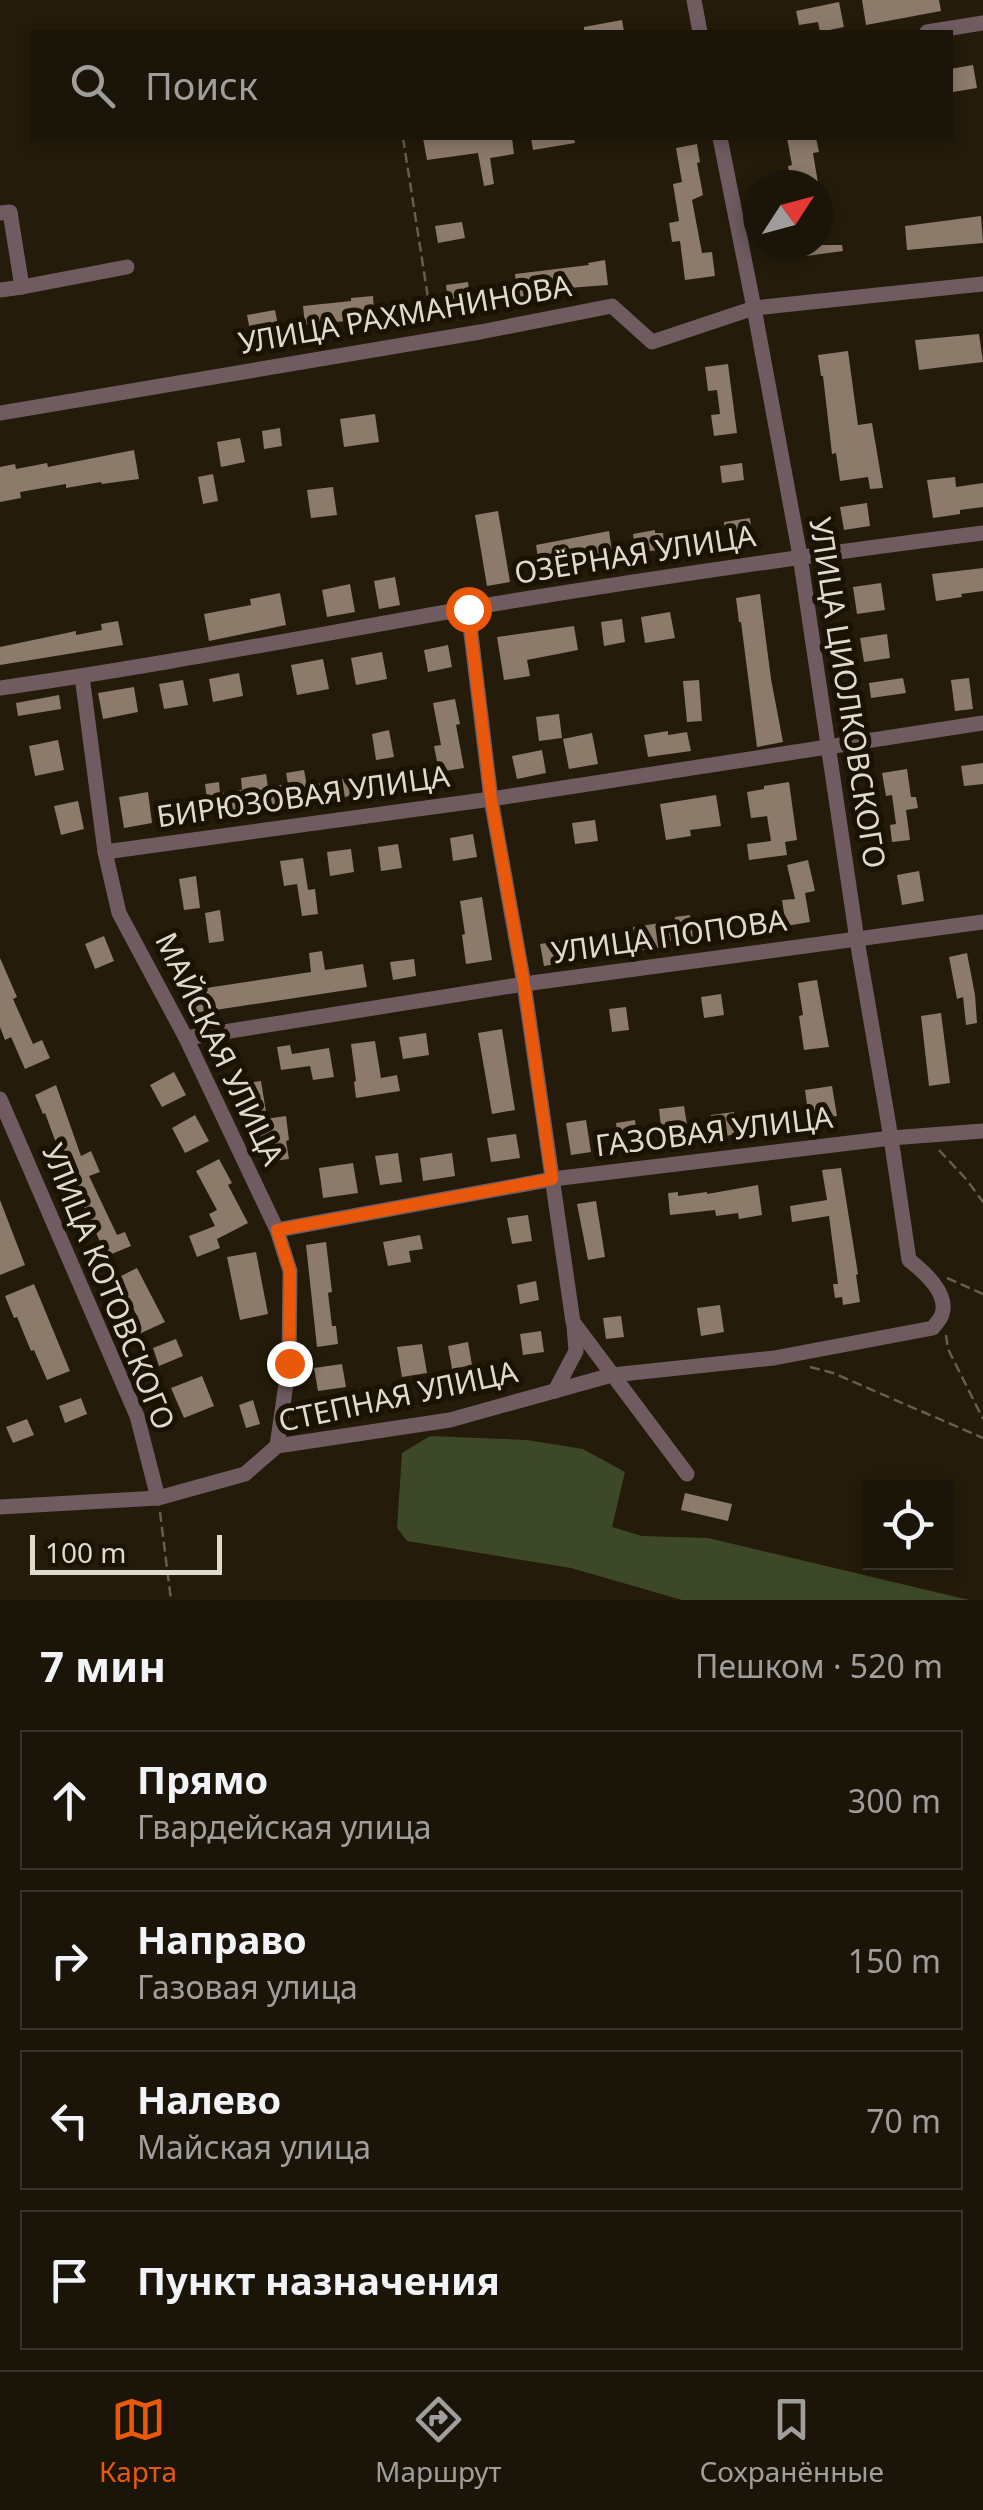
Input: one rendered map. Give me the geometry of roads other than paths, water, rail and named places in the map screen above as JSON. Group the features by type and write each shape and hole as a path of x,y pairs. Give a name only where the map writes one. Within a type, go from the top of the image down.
{"street":[{"path":"694,0 700,30"},
{"path":"939,30 983,23"},
{"name":"УЛИЦА ЦИОЛКОВСКОГО","path":"720,140 800,556 909,1260 931,1277 942,1302 938,1321"},
{"path":"0,213 10,212 22,287"},
{"path":"0,290 128,267"},
{"name":"УЛИЦА РАХМАНИНОВА","path":"0,412 435,340 612,306 652,342 754,308 983,284"},
{"name":"ОЗЁРНАЯ УЛИЦА","path":"0,688 800,556 983,532"},
{"path":"468,609 491,799 524,984 574,1322 576,1352 554,1391"},
{"name":"МАЙСКАЯ УЛИЦА","path":"82,676 105,852 119,913 186,1038 277,1230 290,1271 289,1363 278,1446"},
{"name":"БИРЮЗОВАЯ УЛИЦА","path":"105,852 491,799 983,723"},
{"name":"УЛИЦА ПОПОВА","path":"186,1038 524,984 983,922"},
{"name":"УЛИЦА КОТОВСКОГО","path":"0,1099 137,1416 158,1498"},
{"name":"ГАЗОВАЯ УЛИЦА","path":"277,1230 552,1179 891,1138 983,1131"},
{"name":"СТЕПНАЯ УЛИЦА","path":"0,1507 158,1498 245,1474 278,1446 450,1420 612,1376 774,1358 938,1321"},
{"path":"574,1322 687,1474"}]}
